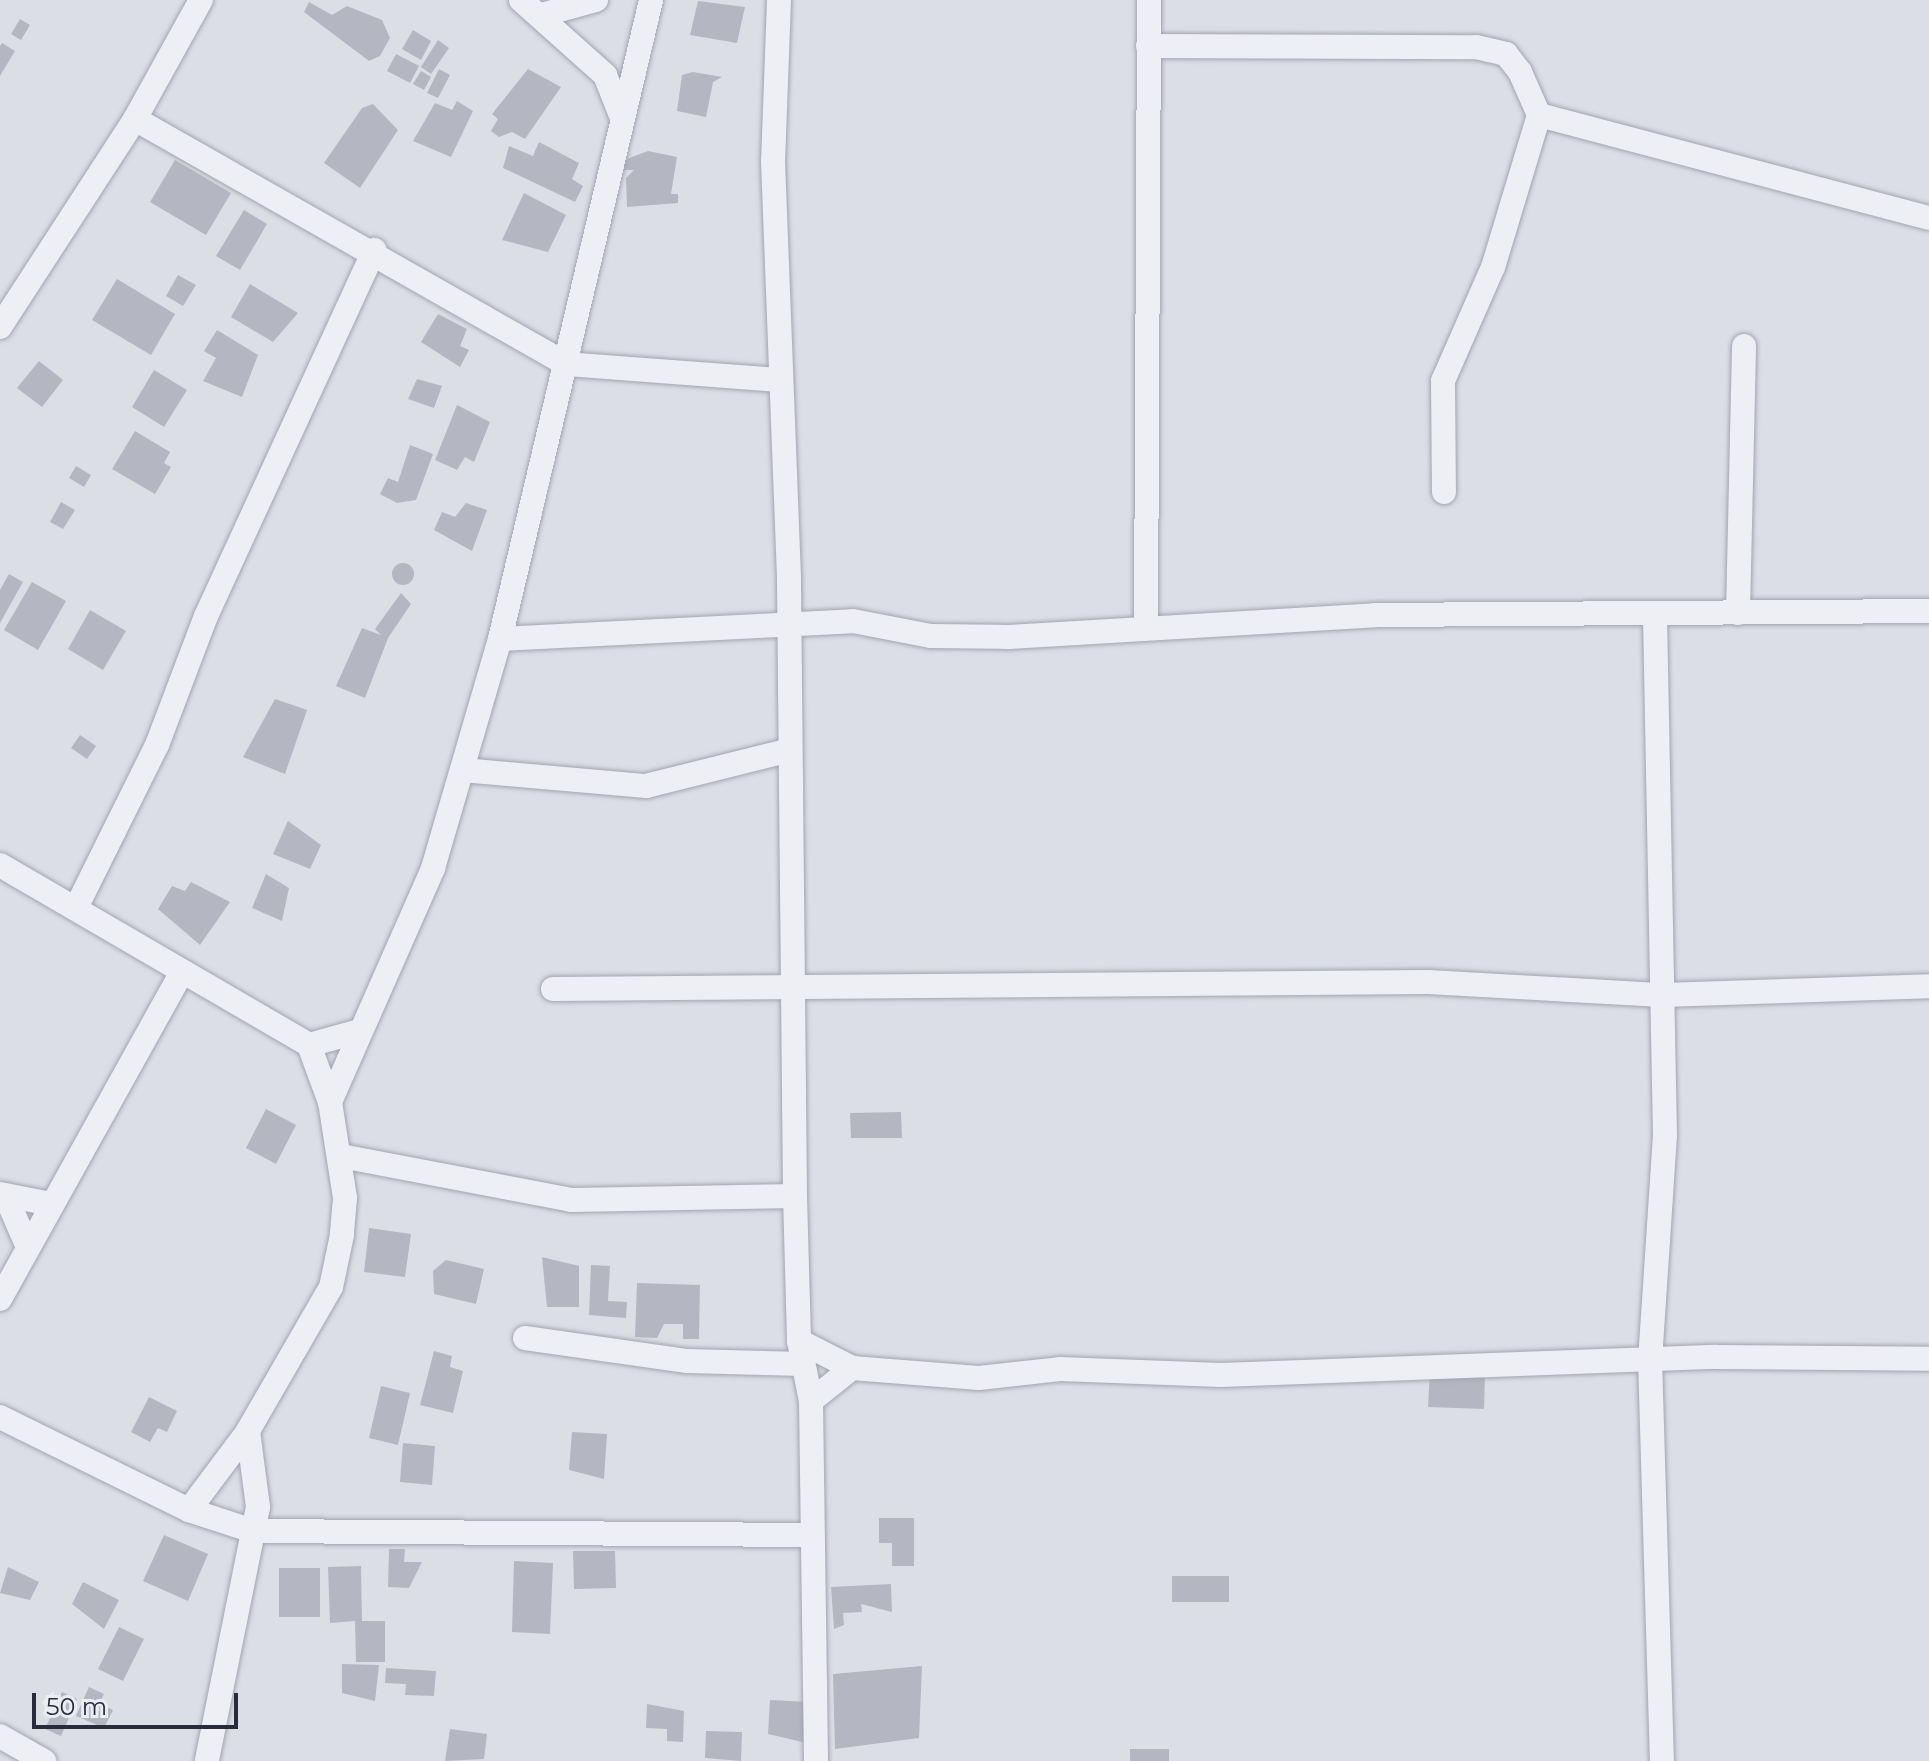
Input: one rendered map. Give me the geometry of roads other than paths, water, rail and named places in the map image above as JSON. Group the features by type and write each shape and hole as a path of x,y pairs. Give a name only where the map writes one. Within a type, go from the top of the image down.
{"street":[{"path":"0,327 135,119 201,0"},
{"path":"521,0 545,14 605,75 620,113"},
{"path":"545,14 596,0"},
{"path":"330,1102 433,868 462,770 500,639 566,364 620,113 651,0"},
{"path":"779,0 773,161 796,985 795,1196 801,1353 811,1401 816,1761"},
{"path":"1146,624 1149,0"},
{"path":"1148,46 1476,47 1506,54 1539,115 1493,267 1443,381 1444,492"},
{"path":"1539,115 1727,170 1929,218"},
{"path":"135,119 374,250 566,364 780,380"},
{"path":"76,908 170,715 206,616 374,250"},
{"path":"1738,613 1744,346"},
{"path":"500,639 853,621 931,636 1009,637 1146,624 1929,611"},
{"path":"1655,615 1663,995 1662,1245 1650,1359 1662,1761"},
{"path":"462,770 646,786 790,750"},
{"path":"0,865 309,1045 330,1102 341,1156 345,1198 331,1287 248,1431 189,1510"},
{"path":"0,1299 27,1245 182,972"},
{"path":"553,989 1428,982 1663,995 1929,986"},
{"path":"309,1045 360,1031"},
{"path":"341,1156 572,1200 795,1196"},
{"path":"4,1196 51,1204"},
{"path":"4,1196 27,1245"},
{"path":"525,1338 687,1361 801,1353 852,1368 979,1378 1060,1369 1221,1375 1650,1359 1929,1359"},
{"path":"811,1401 852,1368"},
{"path":"0,1417 189,1510 253,1531 811,1535"},
{"path":"207,1761 253,1531 256,1454 248,1431"},
{"path":"0,1736 44,1761"}]}
